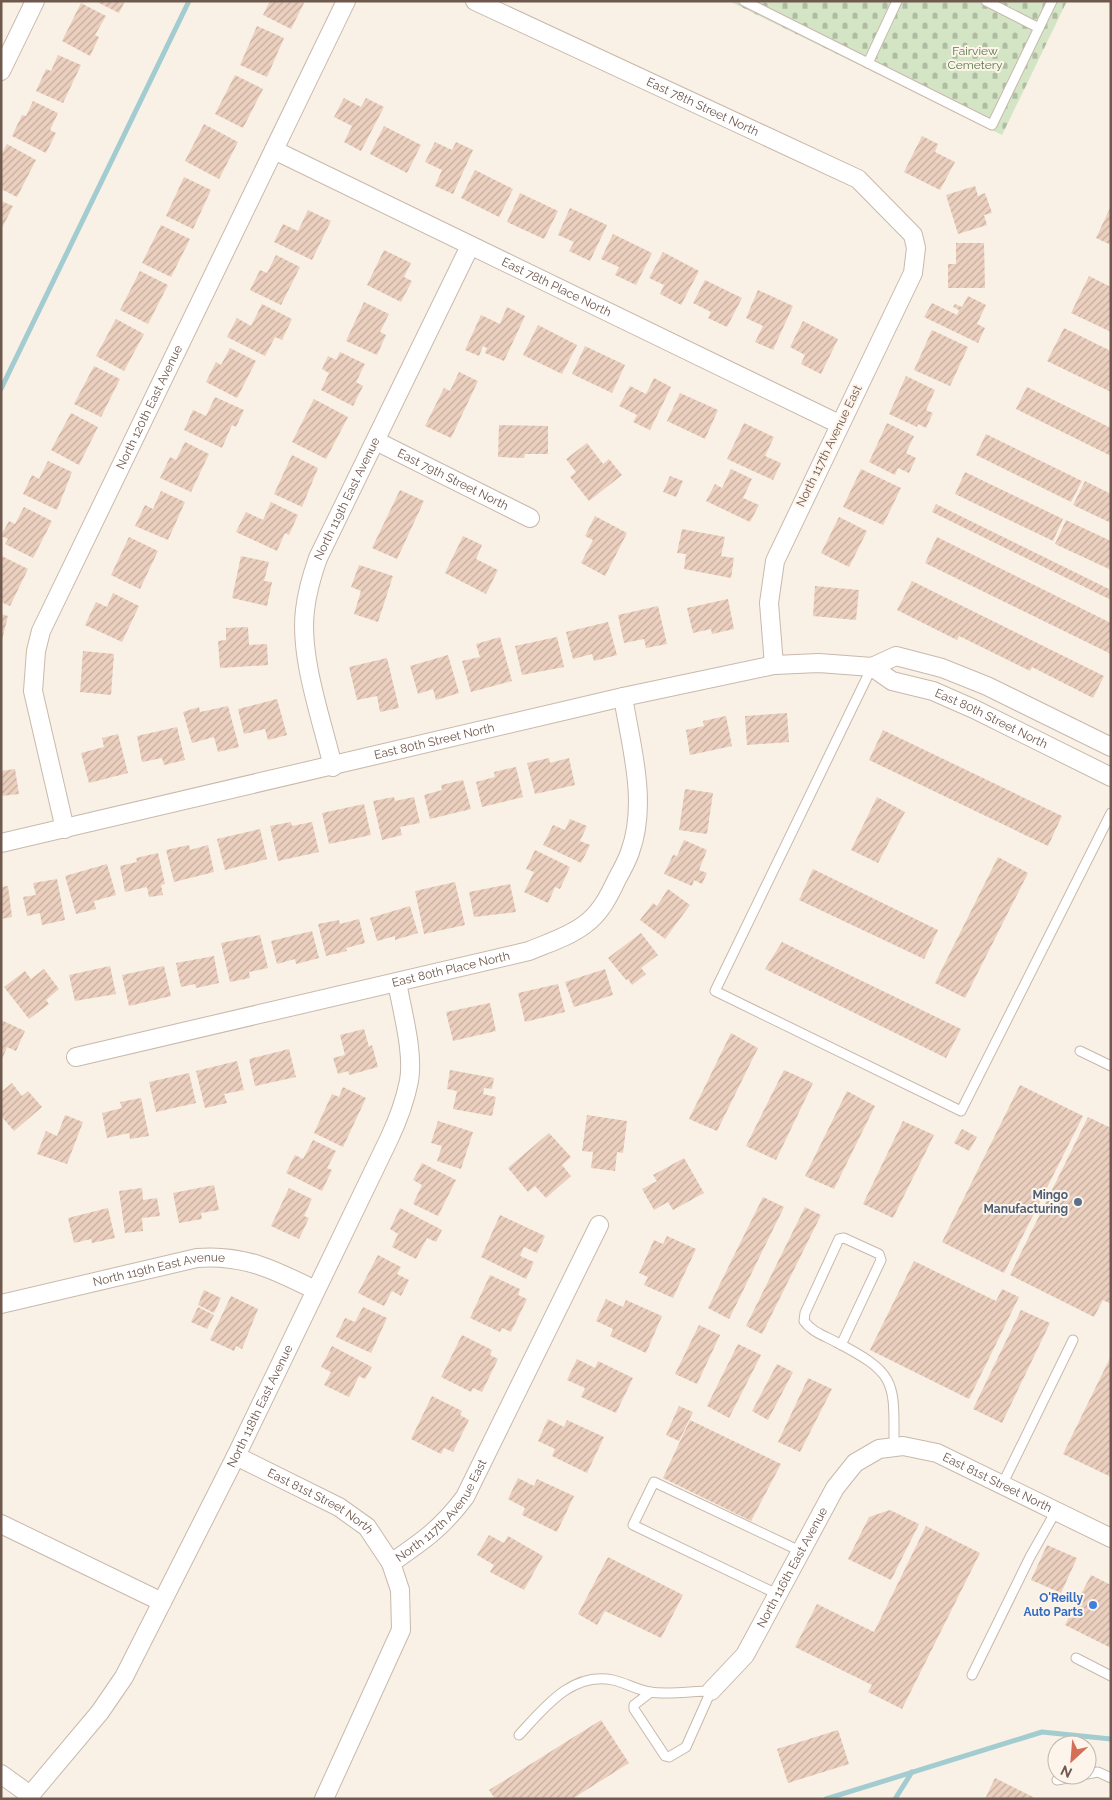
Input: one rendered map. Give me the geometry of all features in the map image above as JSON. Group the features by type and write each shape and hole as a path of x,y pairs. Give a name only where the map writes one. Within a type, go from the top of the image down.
{"street":[{"path":"1,71 35,1"},
{"name":"North 120th East Avenue","path":"65,829 33,691 36,651 41,631 346,1"},
{"name":"East 78th Street North","path":"476,1 858,179 913,235"},
{"name":"East 78th Place North","path":"274,150 839,424"},
{"name":"North 117th Avenue East","path":"774,665 769,603 775,561 913,273 916,248 913,235"},
{"name":"North 119th East Avenue","path":"333,767 306,652 305,610 318,558 470,246"},
{"name":"East 79th Street North","path":"376,441 530,518"},
{"name":"East 80th Street North","path":"1,843 333,767 623,697 774,665 819,663 872,667 896,656 942,668 987,686 1111,747"},
{"name":"East 80th Street North","path":"872,667 892,681 933,691 974,709 1111,777"},
{"name":"East 80th Place North","path":"76,1057 529,950 567,935 585,924 601,909 630,851 638,810 637,783 623,697"},
{"name":"North 118th East Avenue","path":"28,1797 100,1712 124,1677 236,1456 389,1139 405,1099 409,1079 409,1058 397,982"},
{"name":"North 117th Avenue East","path":"324,1799 400,1630 400,1590 391,1563 432,1536 450,1518 466,1497 599,1226"},
{"name":"North 119th East Avenue","path":"1,1304 197,1258 215,1256 255,1262 315,1290"},
{"name":"East 81st Street North","path":"886,1448 903,1446 937,1453 1111,1538"},
{"name":"North 116th East Avenue","path":"711,1691 745,1655 835,1488 855,1463 886,1448"},
{"name":"East 81st Street North","path":"236,1456 344,1511 367,1527 391,1563"},
{"path":"1,1524 162,1602"},
{"path":"1,1774 28,1797"}],"lane":[{"path":"744,1 992,125 1052,1"},
{"path":"868,63 898,1"},
{"path":"986,1 1039,28"},
{"path":"872,667 714,991 961,1111 1111,812"},
{"path":"1080,1051 1111,1066"},
{"path":"841,1344 881,1260 879,1254 844,1238 839,1240 805,1313 804,1321 809,1328 867,1358 882,1370 890,1385 894,1403 886,1448"},
{"path":"1002,1485 1073,1340"},
{"path":"777,1594 633,1525 654,1482 800,1551"},
{"path":"972,1676 1030,1557 1056,1511"},
{"path":"1076,1658 1111,1676"},
{"path":"520,1734 552,1699 562,1691 586,1680 612,1680 651,1692 711,1691 686,1747 670,1757 665,1756 634,1709 634,1704 651,1692"},
{"path":"1097,1772 1111,1778"}],"green space":[{"name":"Fairview Cemetery","path":"729,1 1067,1 1002,135"}],"building":[{"path":"95,1 125,1 119,13"},
{"path":"270,1 305,1 291,29 263,15"},
{"path":"81,3 106,16 95,35 99,37 90,56 62,41"},
{"path":"257,26 284,38 267,77 240,65"},
{"path":"58,55 81,65 63,103 36,91 46,69 51,71"},
{"path":"235,75 263,89 243,128 215,114"},
{"path":"344,98 361,107 366,98 384,107 361,151 344,142 352,126 334,117"},
{"path":"33,101 58,113 50,130 56,133 46,153 12,136 22,115 26,116"},
{"path":"204,124 238,142 219,179 185,161"},
{"path":"384,126 421,145 407,173 370,154"},
{"path":"922,136 938,144 935,152 955,162 940,190 904,172"},
{"path":"435,142 452,150 456,142 473,150 453,194 435,186 442,170 425,162"},
{"path":"7,144 36,160 17,197 1,189 1,155"},
{"path":"475,170 513,189 499,217 461,198"},
{"path":"184,177 211,190 193,229 166,216"},
{"path":"975,186 978,196 985,193 992,213 984,215 987,225 958,234 946,195"},
{"path":"520,193 558,211 544,239 507,222"},
{"path":"1,201 13,206 1,230"},
{"path":"1111,206 1111,245 1096,238"},
{"path":"570,208 607,225 590,261 569,251 574,242 558,235"},
{"path":"308,210 331,221 312,260 274,242 283,224 298,231"},
{"path":"161,225 190,239 171,277 142,263"},
{"path":"613,234 652,253 636,285 615,275 619,267 601,259"},
{"path":"956,243 984,243 985,288 948,288 948,264 956,264"},
{"path":"384,250 411,263 404,277 412,281 401,302 367,285"},
{"path":"663,252 699,271 681,305 660,294 664,285 649,278"},
{"path":"276,255 300,267 281,305 250,290 260,270 267,273"},
{"path":"140,271 168,285 148,324 120,310"},
{"path":"1089,276 1111,287 1111,332 1071,313"},
{"path":"705,280 742,298 727,327 708,318 711,312 693,303"},
{"path":"758,290 793,306 773,350 755,342 763,326 746,318"},
{"path":"968,296 986,305 977,324 985,328 978,343 924,317 932,303 957,315 959,310 953,307 955,304 962,307"},
{"path":"364,302 389,314 380,332 386,335 377,355 346,341"},
{"path":"262,304 292,319 282,340 275,337 265,356 227,337 237,318 251,326"},
{"path":"507,307 525,316 504,361 485,353 487,348 483,346 479,356 465,350 481,315 500,324"},
{"path":"116,319 144,334 124,371 96,356"},
{"path":"803,321 838,339 821,374 801,364 805,355 790,347"},
{"path":"538,325 577,345 562,374 523,355"},
{"path":"1064,328 1111,351 1111,392 1047,361"},
{"path":"932,330 968,347 950,386 914,370"},
{"path":"585,346 625,365 612,393 572,374"},
{"path":"230,348 256,361 237,398 206,382 216,362 221,365"},
{"path":"340,352 365,364 356,382 363,386 353,406 321,390 329,373 322,369 328,356 336,360"},
{"path":"94,366 120,379 101,417 74,404"},
{"path":"459,372 478,381 451,438 425,426 444,388 450,391"},
{"path":"906,376 935,390 926,410 933,413 926,428 918,424 917,427 889,414"},
{"path":"654,378 671,387 650,430 633,422 637,415 619,406 630,386 646,394"},
{"path":"1027,387 1111,428 1111,456 1016,409"},
{"path":"680,393 718,410 705,439 667,421"},
{"path":"215,397 244,410 236,427 232,425 222,448 184,430 193,410 206,416"},
{"path":"314,399 348,417 326,459 292,442"},
{"path":"71,413 98,427 79,465 51,450"},
{"path":"744,423 774,437 765,456 781,463 773,480 727,459"},
{"path":"887,423 914,436 906,453 916,458 909,473 898,468 895,475 869,462"},
{"path":"499,425 548,426 548,454 525,454 524,458 498,457"},
{"path":"986,434 1082,481 1071,502 976,455"},
{"path":"185,442 209,454 191,492 160,478 170,457 176,460"},
{"path":"587,443 603,464 609,459 622,475 589,501 570,477 576,472 566,459"},
{"path":"292,455 318,468 302,507 274,494"},
{"path":"48,461 72,472 57,510 23,494 32,475 39,479"},
{"path":"731,469 752,479 743,498 759,505 750,522 706,501 715,484 722,488"},
{"path":"861,469 901,488 883,525 843,507"},
{"path":"965,472 1063,519 1053,541 955,494"},
{"path":"670,476 683,481 676,497 663,492"},
{"path":"1085,481 1111,494 1111,523 1073,505"},
{"path":"400,490 424,501 397,559 372,548"},
{"path":"161,491 185,502 168,540 135,526 145,505 153,509"},
{"path":"271,502 298,515 289,535 285,533 277,551 236,532 246,512 263,520"},
{"path":"936,504 1111,590 1111,600 932,512"},
{"path":"24,507 52,521 33,558 5,544 8,539 1,536 9,521 15,524"},
{"path":"595,516 627,533 605,576 581,563 593,540 585,536"},
{"path":"839,517 867,531 849,567 821,553"},
{"path":"1066,520 1111,541 1111,570 1055,544"},
{"path":"682,529 725,537 721,556 734,558 731,578 684,569 686,554 677,553"},
{"path":"463,536 482,545 476,559 498,570 486,594 445,573"},
{"path":"129,537 158,551 140,589 111,575"},
{"path":"937,537 1111,623 1111,654 925,563"},
{"path":"2,556 28,569 10,606 1,602"},
{"path":"241,556 269,562 264,581 272,582 267,606 232,598"},
{"path":"359,565 393,576 378,622 354,614 361,591 351,587"},
{"path":"912,581 1104,676 1093,698 1032,667 1030,671 959,636 957,640 897,610"},
{"path":"815,586 859,590 856,620 813,616"},
{"path":"113,593 139,606 122,642 85,625 96,602 107,607"},
{"path":"728,599 734,629 712,634 711,629 693,633 687,608"},
{"path":"658,606 667,644 646,648 644,639 624,643 618,615"},
{"path":"1,614 8,616 2,640 1,640"},
{"path":"608,622 617,655 594,661 592,654 573,659 566,632"},
{"path":"248,627 249,645 267,644 268,665 220,668 218,641 226,640 226,628"},
{"path":"500,637 512,681 471,692 462,661 480,657 476,644"},
{"path":"557,637 564,667 522,675 515,646"},
{"path":"83,651 114,654 111,695 80,692"},
{"path":"448,655 459,693 436,700 433,689 418,694 410,666"},
{"path":"387,658 399,708 380,712 377,696 357,700 349,667"},
{"path":"277,699 287,735 268,740 265,729 244,734 238,709"},
{"path":"228,706 239,747 218,752 214,737 192,743 183,712 199,707 200,712"},
{"path":"787,713 789,742 747,745 745,716"},
{"path":"726,716 732,746 690,755 686,730 704,726 703,721"},
{"path":"177,727 185,760 164,765 162,758 142,762 137,736"},
{"path":"883,730 1062,816 1048,846 869,760"},
{"path":"118,734 128,773 89,783 81,753 104,747 102,738"},
{"path":"549,758 550,763 569,758 575,785 535,794 527,763"},
{"path":"516,767 523,797 482,807 476,782 495,777 494,772"},
{"path":"15,769 19,794 1,796 1,771"},
{"path":"463,780 471,809 430,819 424,795 442,790 441,785"},
{"path":"685,789 713,793 707,834 679,830"},
{"path":"394,797 395,801 414,797 420,823 400,827 402,835 382,840 373,801"},
{"path":"877,797 905,812 878,863 851,850"},
{"path":"364,804 371,835 329,844 322,813"},
{"path":"570,819 587,826 580,841 590,845 581,863 543,845 553,825 565,830"},
{"path":"291,822 292,826 312,822 319,852 278,861 270,826"},
{"path":"260,829 267,859 225,870 217,839"},
{"path":"684,840 707,850 699,870 707,873 702,884 694,880 692,886 664,874 673,855 677,856"},
{"path":"189,845 190,850 208,845 214,872 174,882 166,850"},
{"path":"535,850 570,867 560,889 555,887 548,903 524,892 534,872 526,869"},
{"path":"158,853 165,884 161,885 163,895 149,897 147,887 125,892 120,866 137,862 136,858"},
{"path":"998,857 1028,873 965,998 935,983"},
{"path":"107,864 116,895 94,901 96,909 76,914 65,876"},
{"path":"813,869 938,930 924,959 799,900"},
{"path":"57,879 65,920 42,925 40,913 27,916 23,897 36,895 33,883"},
{"path":"455,882 465,925 424,934 415,891"},
{"path":"510,884 516,912 474,917 469,892"},
{"path":"8,886 12,917 1,919 1,887"},
{"path":"668,889 690,905 665,939 640,920 653,903 657,906"},
{"path":"410,906 418,933 395,940 395,936 377,941 370,918"},
{"path":"359,919 365,943 346,948 347,951 326,956 318,924 339,920 340,924"},
{"path":"312,931 319,958 296,964 295,959 277,964 271,941"},
{"path":"641,933 658,955 641,968 646,974 632,985 608,958"},
{"path":"260,935 268,968 249,972 250,978 230,982 221,943"},
{"path":"782,942 961,1029 946,1058 765,969"},
{"path":"214,956 219,983 196,988 195,984 181,987 176,963"},
{"path":"110,966 116,994 75,1001 69,975"},
{"path":"164,966 171,996 129,1006 122,975"},
{"path":"44,969 59,989 46,1000 49,1004 29,1019 4,987 25,971 31,979"},
{"path":"605,969 613,995 574,1007 565,982"},
{"path":"558,984 565,1012 525,1022 518,993"},
{"path":"490,1003 496,1031 453,1041 446,1012"},
{"path":"1,1020 25,1031 16,1051 7,1047 1,1062"},
{"path":"364,1029 369,1047 372,1045 378,1067 349,1075 348,1071 338,1074 333,1058 345,1055 340,1035"},
{"path":"731,1033 758,1048 717,1131 689,1119"},
{"path":"289,1049 296,1077 255,1086 249,1059"},
{"path":"237,1061 244,1090 224,1094 227,1103 205,1108 196,1071"},
{"path":"450,1070 494,1078 492,1089 484,1088 483,1094 496,1097 492,1116 453,1109 457,1091 447,1089"},
{"path":"784,1070 813,1083 776,1160 746,1146"},
{"path":"189,1073 196,1103 156,1112 149,1082"},
{"path":"12,1083 22,1096 28,1091 42,1107 14,1131 1,1116 1,1092"},
{"path":"1020,1085 1083,1116 1004,1273 942,1242"},
{"path":"343,1087 366,1098 343,1147 314,1133 332,1094 339,1097"},
{"path":"847,1091 875,1106 834,1189 805,1176"},
{"path":"141,1098 149,1136 130,1139 129,1133 107,1138 102,1113 122,1108 120,1102"},
{"path":"65,1115 83,1122 67,1164 37,1154 46,1131 57,1136"},
{"path":"587,1115 627,1121 623,1153 617,1152 615,1171 591,1168 593,1152 582,1151"},
{"name":"Mingo Manufacturing","path":"1088,1117 1111,1128 1111,1304 1103,1300 1094,1317 1010,1275"},
{"path":"438,1121 473,1132 461,1169 437,1161 442,1146 431,1143"},
{"path":"903,1121 934,1135 893,1218 863,1204"},
{"path":"962,1129 977,1137 969,1151 954,1143"},
{"path":"549,1133 571,1157 562,1165 571,1176 546,1198 535,1186 528,1192 508,1168"},
{"path":"313,1140 336,1151 327,1168 332,1170 322,1191 286,1173 295,1155 303,1159"},
{"path":"684,1158 704,1193 673,1210 668,1202 654,1210 642,1189 657,1181 653,1175"},
{"path":"422,1163 456,1180 438,1216 413,1204 422,1185 413,1180"},
{"path":"214,1185 219,1210 201,1213 202,1219 179,1223 173,1193"},
{"path":"142,1188 143,1200 157,1198 160,1216 142,1218 143,1231 125,1233 119,1191"},
{"path":"289,1188 312,1199 304,1216 309,1218 299,1239 271,1226"},
{"path":"763,1197 784,1207 729,1319 708,1308"},
{"path":"805,1207 821,1215 762,1334 746,1326"},
{"path":"108,1208 115,1238 92,1243 91,1239 74,1243 68,1218"},
{"path":"400,1208 442,1230 436,1242 427,1238 416,1259 392,1247 398,1234 390,1229"},
{"path":"500,1215 545,1236 537,1253 524,1247 520,1256 534,1262 526,1279 481,1257"},
{"path":"667,1236 696,1249 673,1298 644,1285 648,1277 639,1273 654,1240 663,1244"},
{"path":"378,1255 401,1267 397,1274 409,1280 401,1296 392,1291 384,1306 358,1293"},
{"path":"914,1261 996,1301 1002,1289 1019,1297 969,1399 870,1350"},
{"path":"490,1275 520,1289 518,1295 527,1299 511,1332 502,1328 500,1332 470,1318"},
{"path":"204,1290 221,1298 214,1313 198,1305"},
{"path":"231,1296 258,1309 242,1349 236,1346 234,1351 210,1340"},
{"path":"606,1299 623,1307 626,1300 662,1316 646,1353 610,1336 613,1329 596,1321"},
{"path":"198,1307 214,1315 207,1329 191,1322"},
{"path":"363,1307 387,1318 371,1353 336,1337 345,1318 355,1322"},
{"path":"1021,1310 1050,1323 1002,1423 973,1409"},
{"path":"699,1325 720,1335 697,1384 675,1374"},
{"path":"462,1335 492,1350 490,1355 498,1359 482,1392 473,1388 471,1392 441,1377"},
{"path":"738,1344 761,1355 729,1418 707,1406"},
{"path":"332,1346 372,1367 365,1379 359,1376 349,1397 324,1385 331,1372 321,1367"},
{"path":"1111,1356 1111,1477 1063,1454"},
{"path":"577,1359 595,1368 598,1361 633,1378 616,1413 581,1397 585,1388 567,1380"},
{"path":"777,1364 793,1372 768,1420 752,1411"},
{"path":"808,1378 832,1389 800,1452 778,1442"},
{"path":"432,1396 462,1411 460,1415 469,1420 453,1452 444,1448 441,1454 411,1439"},
{"path":"679,1406 693,1412 679,1441 666,1435"},
{"path":"548,1419 564,1427 567,1420 604,1437 587,1473 552,1456 555,1449 538,1441"},
{"path":"690,1420 781,1464 751,1521 663,1478"},
{"path":"518,1478 534,1486 537,1479 574,1496 557,1532 522,1515 525,1508 508,1499"},
{"path":"890,1510 919,1524 891,1580 848,1559 869,1517"},
{"path":"926,1526 980,1553 902,1709 868,1692 872,1685 795,1647 817,1604 874,1632"},
{"path":"489,1535 504,1543 508,1536 543,1556 524,1590 490,1572 494,1565 477,1555"},
{"path":"1047,1545 1077,1558 1061,1593 1031,1580"},
{"path":"608,1557 683,1595 661,1638 605,1611 597,1625 578,1614"},
{"name":"O'Reilly Auto Parts","path":"1091,1575 1111,1585 1111,1648 1065,1625"},
{"path":"601,1720 629,1763 572,1799 495,1799 489,1790"},
{"path":"838,1730 849,1764 788,1783 777,1749"},
{"path":"995,1778 1037,1799 985,1799"}],"waterway":[{"path":"1,389 189,1"},
{"path":"826,1799 1042,1732 1111,1739"},
{"path":"895,1799 912,1772"}],"place":[{"name":"Mingo Manufacturing","path":"1078,1202"},
{"name":"O'Reilly Auto Parts","path":"1093,1605"}]}
